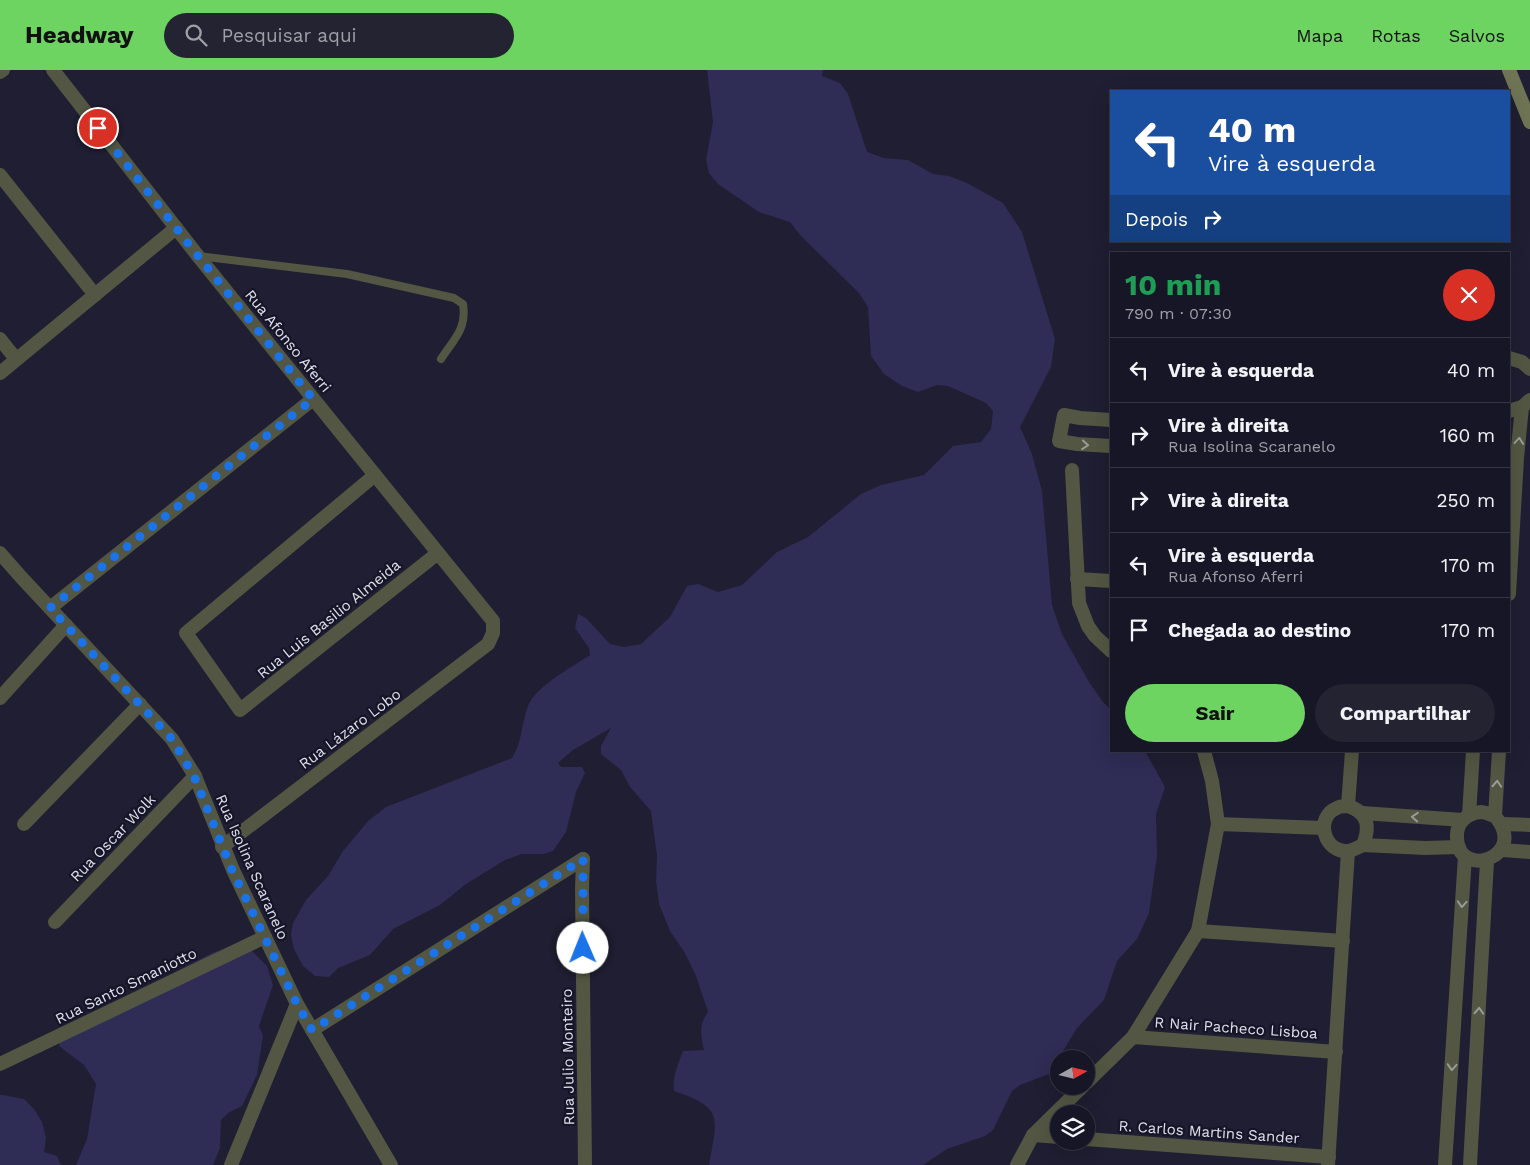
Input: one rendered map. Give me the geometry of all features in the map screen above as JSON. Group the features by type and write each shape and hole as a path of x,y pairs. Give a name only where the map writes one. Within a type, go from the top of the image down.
{"main road":[{"path":"1509,70 1530,122"},
{"path":"1516,85 1530,106"}],"street":[{"name":"Rua Afonso Aferri","path":"53,70 198,256 493,621 493,633"},
{"path":"0,175 95,295"},
{"path":"0,373 176,228"},
{"path":"0,339 16,360"},
{"path":"50,608 313,399"},
{"path":"1510,577 1520,406"},
{"path":"1110,420 1064,415 1059,441 1110,446"},
{"path":"1072,470 1079,603 1085,620 1094,636 1110,650"},
{"name":"Rua Luis Basilio Almeida","path":"375,475 186,633 240,710 438,553"},
{"name":"Rua Isolina Scaranelo","path":"0,553 172,739 194,776 222,847 297,1004 391,1165"},
{"path":"1077,579 1110,581"},
{"path":"0,698 66,625"},
{"name":"Rua Lázaro Lobo","path":"222,847 488,644 493,633"},
{"path":"24,824 140,704"},
{"path":"1095,1074 1133,1037 1198,931 1218,824 1212,781 1204,752"},
{"path":"1348,806 1352,752"},
{"path":"1445,1165 1462,852 1456,838 1458,828 1466,817 1473,752"},
{"path":"1363,845 1368,834 1367,822 1362,813 1356,808 1348,806 1336,808 1326,816 1323,828 1326,840 1336,849 1348,851 1363,845 1425,848 1462,852 1475,861 1487,861 1495,857 1502,850 1506,838 1499,820 1499,752"},
{"name":"Rua Oscar Wolk","path":"56,922 194,776"},
{"path":"1362,813 1466,817 1482,812 1499,820 1530,824"},
{"path":"1218,824 1323,828"},
{"path":"1502,850 1530,852"},
{"path":"1329,1161 1348,851"},
{"name":"Rua Julio Monteiro","path":"312,1030 583,859 586,1165"},
{"path":"1470,1165 1487,861"},
{"path":"1198,931 1343,941"},
{"name":"Rua Santo Smaniotto","path":"0,1064 265,937"},
{"path":"231,1165 297,1004"},
{"name":"R Nair Pacheco Lisboa","path":"1133,1037 1336,1052"},
{"path":"1017,1165 1033,1135 1074,1095"},
{"path":"1033,1135 1050,1136"},
{"name":"R. Carlos Martins Sander","path":"1095,1140 1329,1161"}],"lane":[{"path":"198,256 347,274 454,298 463,304 463,326 441,359"}],"shaded area":[{"path":"707,70 823,70 822,76 840,83 848,94 867,152 884,158 908,160 933,174 949,176 967,183 1003,203 1022,232 1055,339 1051,367 1020,427 1032,454 1042,491 1052,605 1062,634 1089,682 1110,709 1110,752 1146,752 1165,787 1156,814 1157,856 1149,913 1137,939 1117,961 1104,1000 1077,1028 1064,1050 1050,1050 1049,1074 1020,1085 1012,1091 993,1130 985,1136 947,1149 923,1165 709,1165 714,1136 714,1117 710,1109 702,1103 674,1091 676,1071 683,1051 704,1050 701,1035 703,1022 708,1012 696,976 685,953 670,931 659,904 656,881 657,856 651,811 630,787 621,770 601,754 601,746 611,728 573,750 558,763 561,767 582,767 585,773 576,792 566,832 553,851 544,854 522,854 505,860 466,884 440,905 393,929 370,955 338,968 329,977 315,976 303,966 294,949 291,934 293,923 306,900 328,876 343,851 368,821 386,807 512,758 518,745 528,706 532,699 546,684 590,655 589,648 575,628 578,614 586,618 610,644 624,647 641,644 670,617 687,586 698,584 718,592 742,585 777,552 808,537 861,494 881,485 924,475 953,446 981,442 991,429 993,411 986,403 948,386 937,385 918,392 902,386 884,374 871,356 868,307 859,293 801,236 790,222 759,212 718,184 709,173 706,160 713,122"},
{"path":"231,946 249,948 267,966 273,985 259,1026 263,1036 257,1075 242,1106 228,1113 221,1120 220,1148 213,1165 76,1165 87,1139 96,1084 84,1065 59,1046 60,1036 105,1009 212,953"},
{"path":"0,1095 24,1099 34,1109 42,1122 46,1138 44,1152 57,1156 61,1165 0,1165"}],"route":[{"path":"98,128 313,399 50,608 172,739 194,776 232,870 297,1004 312,1030 583,859 583,948"}]}
